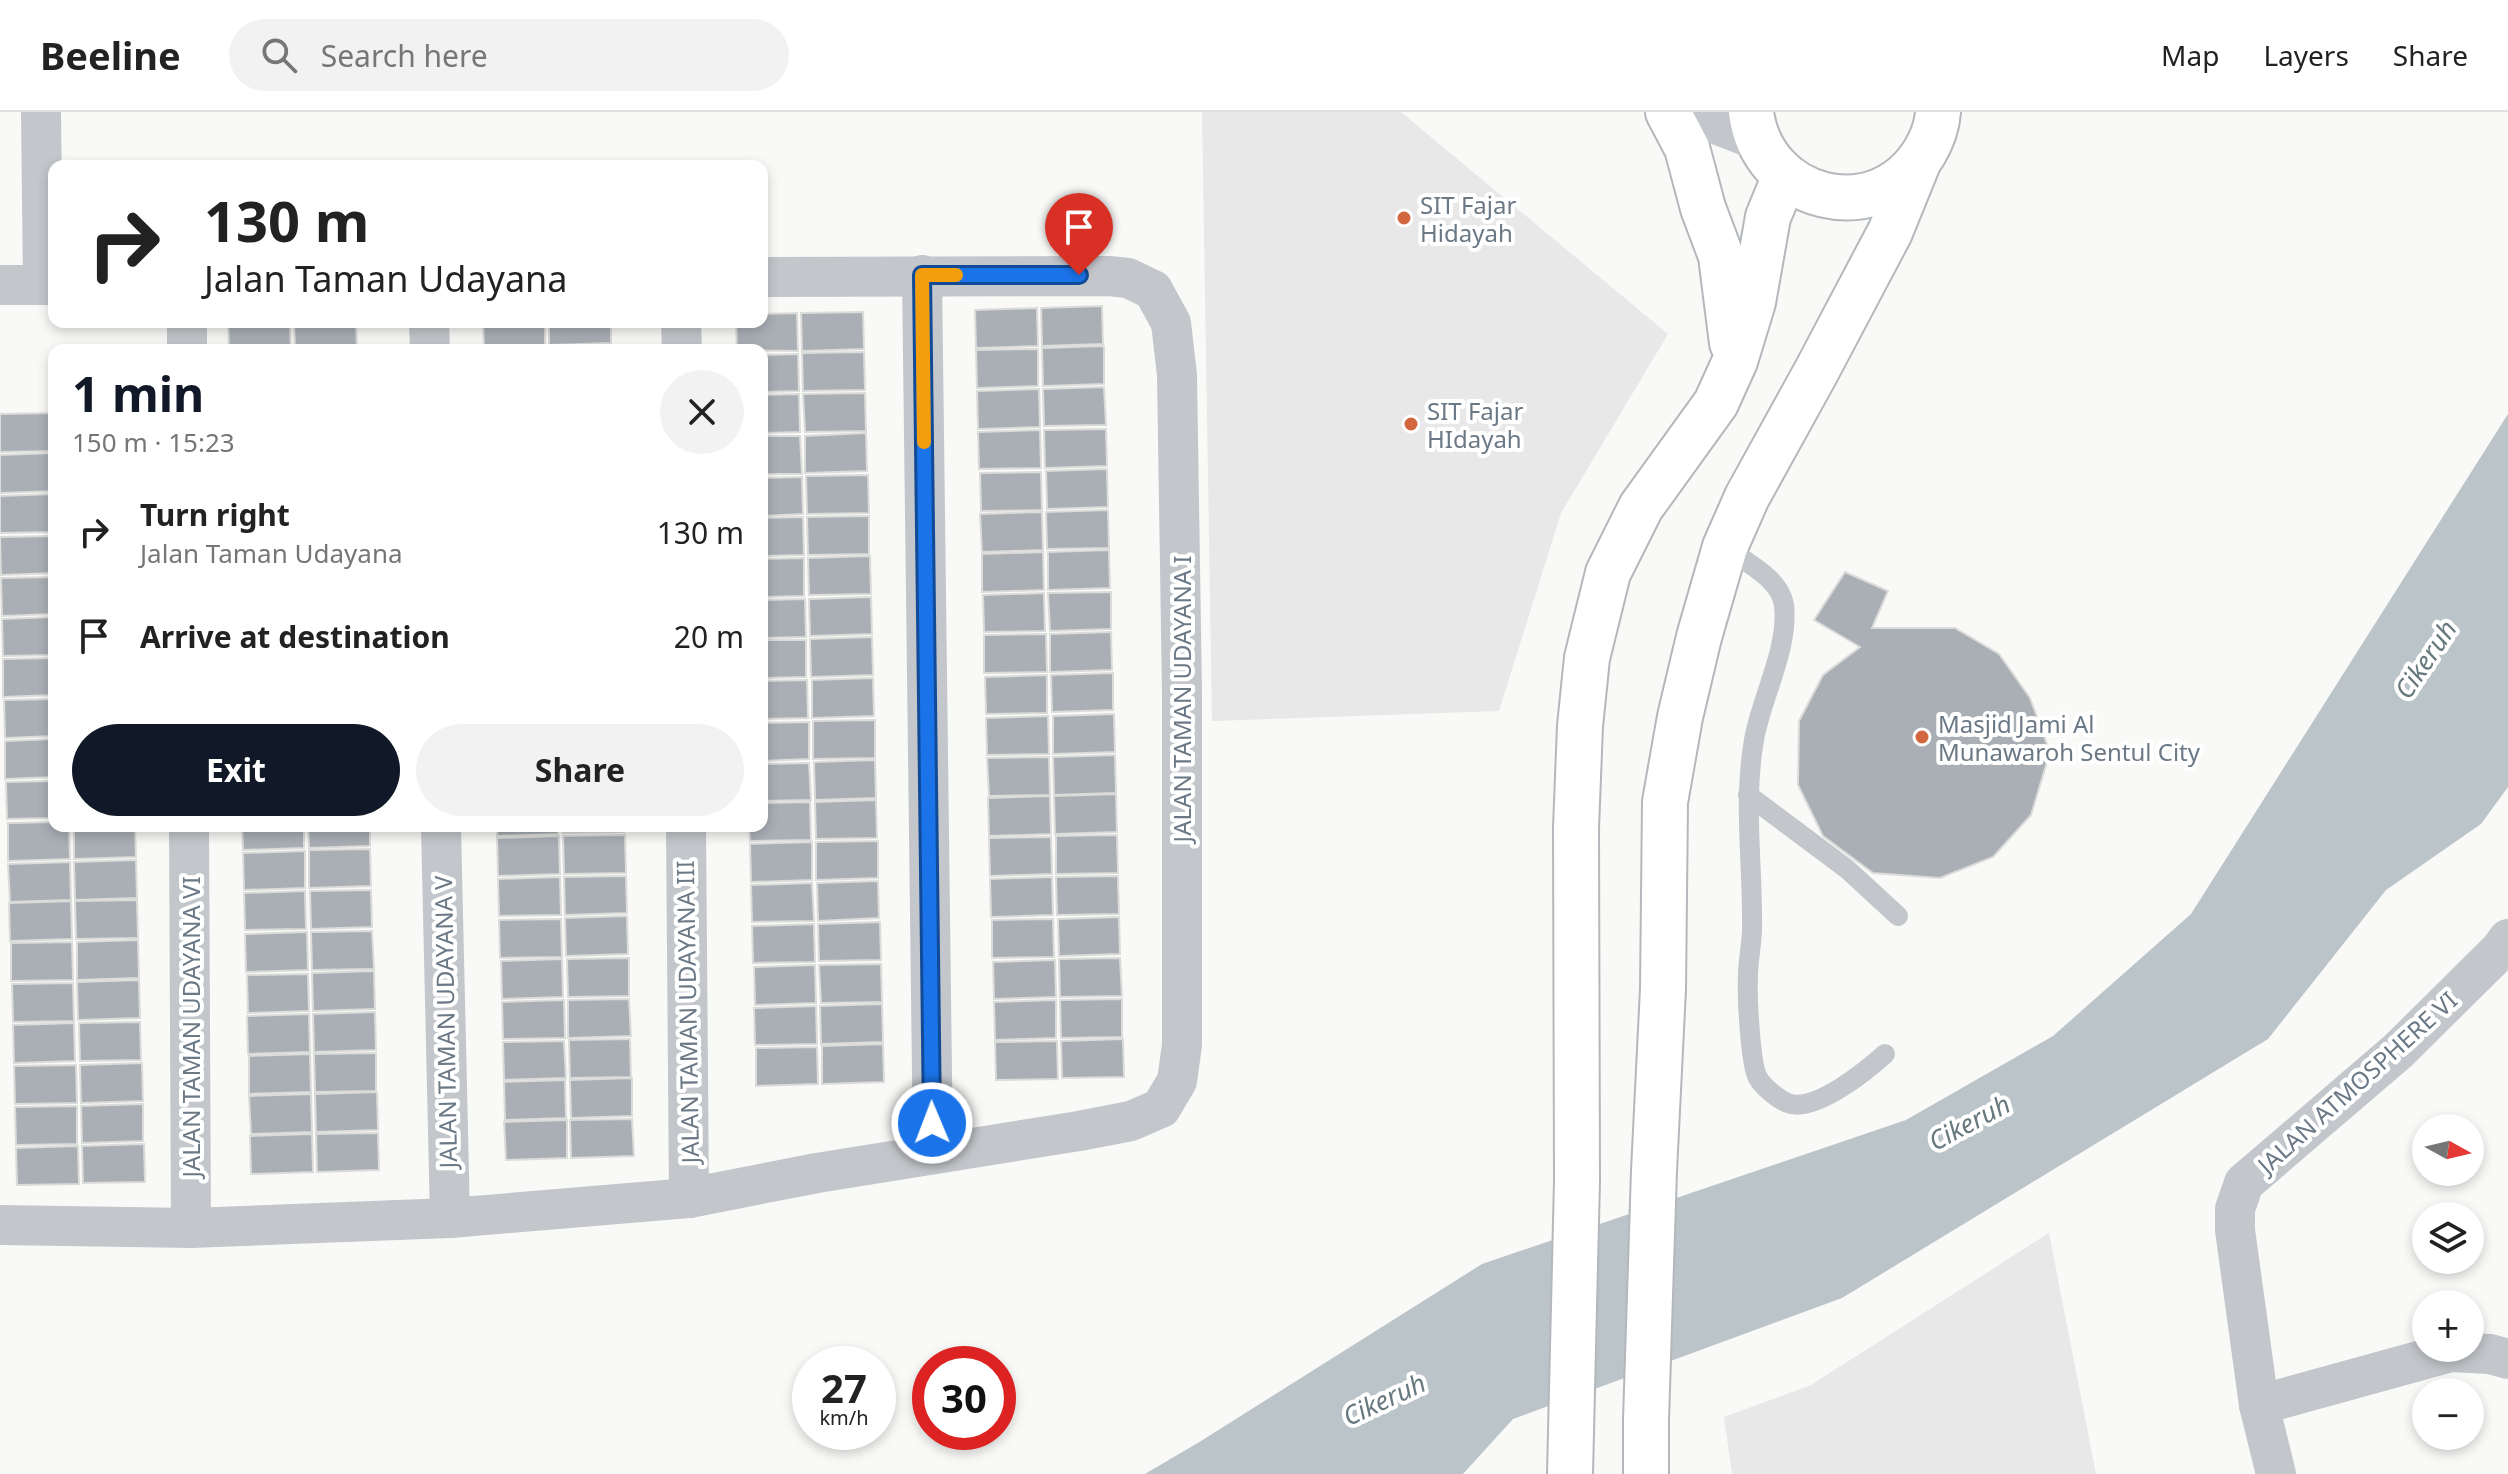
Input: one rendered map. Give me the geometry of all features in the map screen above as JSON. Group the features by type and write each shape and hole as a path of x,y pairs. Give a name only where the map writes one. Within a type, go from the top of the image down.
{"main road":[{"path":"1668,112 1687,148 1703,208 1721,256 1735,361"},
{"path":"1646,1474 1654,1171 1663,989 1665,802 1680,717 1725,547 1747,497 1890,232 1918,163 1931,142 1938,112"},
{"path":"1754,126 1769,160 1785,176 1806,190 1829,197 1854,197 1878,192 1900,180 1918,163"},
{"path":"1570,1474 1577,1180 1576,828 1580,726 1587,658 1608,573 1641,507 1716,403 1735,361 1753,302 1768,217 1785,176"}],"street":[{"path":"0,285 48,285 41,112"},
{"path":"1685,112 1754,126"},
{"path":"0,1225 191,1228 450,1218 689,1198 933,1154 922,275 768,277"},
{"name":"JALAN TAMAN UDAYANA I","path":"922,275 1109,276 1128,278 1153,290 1171,323 1177,375 1182,694 1182,1045 1177,1081 1161,1108 1131,1121 933,1154"},
{"name":"JALAN TAMAN UDAYANA VI","path":"189,832 191,1228"},
{"name":"JALAN TAMAN UDAYANA V","path":"441,832 450,1218"},
{"name":"JALAN TAMAN UDAYANA III","path":"686,832 689,1198"},
{"name":"JALAN ATMOSPHERE VI","path":"2276,1474 2259,1405 2235,1230 2235,1209 2244,1183 2398,1051 2508,939"},
{"path":"2259,1405 2451,1352 2490,1354 2508,1359"}],"lane":[{"path":"1725,547 1777,586 1784,604 1782,635 1754,739 1748,795 1752,929 1748,978 1753,1058 1758,1078 1774,1094 1791,1104 1811,1102 1858,1077 1885,1054"},
{"path":"1748,795 1847,869 1898,916"}],"shaded area":[{"name":"SIT Fajar HIdayah","path":"1202,112 1401,112 1668,334 1561,513 1499,711 1212,721"},
{"path":"2049,1233 2096,1474 1732,1474 1724,1417 1811,1385"}],"water":[{"name":"Cikeruh","path":"2508,414 2508,787 2481,824 2386,890 2268,1039 1842,1298 1513,1419 1463,1474 1145,1474 1482,1264 1906,1120 2053,1036 2191,914"}],"building":[{"path":"1102,306 1103,344 1042,346 1041,308"},
{"path":"1037,308 1038,346 976,348 975,310"},
{"path":"863,312 864,349 802,351 801,313"},
{"path":"797,313 798,351 768,351 768,344 737,344 736,328 768,328 768,314"},
{"path":"228,328 290,328 291,344 229,344"},
{"path":"294,328 356,328 357,344 295,344"},
{"path":"483,328 545,328 545,344 484,344"},
{"path":"549,328 611,328 611,343 549,344"},
{"path":"1104,346 1104,384 1043,386 1042,348"},
{"path":"1038,349 1038,386 977,388 976,350"},
{"path":"864,352 865,390 803,391 802,353"},
{"path":"798,354 799,391 768,392 768,355"},
{"path":"1104,387 1106,425 1044,426 1043,389"},
{"path":"1039,389 1040,427 978,429 977,391"},
{"path":"865,393 866,431 805,432 803,394"},
{"path":"799,394 800,432 768,433 768,395"},
{"path":"48,413 48,451 0,452 0,414"},
{"path":"1106,429 1107,466 1045,468 1044,430"},
{"path":"1040,430 1041,468 979,469 978,432"},
{"path":"866,433 867,471 805,473 805,436"},
{"path":"768,436 800,436 802,474 768,474"},
{"path":"48,453 48,491 0,493 0,455"},
{"path":"1107,469 1108,507 1047,509 1046,471"},
{"path":"1041,472 1042,510 981,511 980,473"},
{"path":"868,475 869,513 807,514 806,476"},
{"path":"802,477 803,514 768,516 768,478"},
{"path":"48,494 48,532 0,533 0,496"},
{"path":"1108,510 1109,548 1047,549 1046,512"},
{"path":"1042,512 1043,550 982,552 980,514"},
{"path":"869,516 869,554 808,555 807,517"},
{"path":"803,517 804,555 768,556 768,518"},
{"path":"48,536 48,573 1,575 0,537"},
{"path":"1109,550 1110,588 1048,590 1048,552"},
{"path":"1043,552 1044,590 982,592 982,554"},
{"path":"870,556 871,594 809,595 808,558"},
{"path":"804,558 804,596 768,597 768,559"},
{"name":"Masjid Jami Al Munawaroh Sentul City","path":"1845,572 1888,591 1872,628 1955,628 1999,654 2030,698 2050,752 2031,815 1993,857 1940,878 1873,873 1823,836 1798,785 1799,721 1823,675 1860,647 1814,620"},
{"path":"48,577 48,614 2,616 1,578"},
{"path":"1111,592 1111,629 1050,631 1048,593"},
{"path":"1044,593 1045,631 984,632 983,595"},
{"path":"871,597 872,634 810,636 809,599"},
{"path":"805,599 806,637 768,638 768,600"},
{"path":"48,617 48,655 3,656 2,619"},
{"path":"1111,632 1112,670 1050,672 1050,634"},
{"path":"1046,634 1047,672 984,673 984,635"},
{"path":"872,637 873,675 811,677 810,639"},
{"path":"768,640 806,640 806,677 768,678"},
{"path":"48,658 48,695 3,697 3,659"},
{"path":"1113,673 1113,710 1052,712 1051,675"},
{"path":"1047,675 1047,713 986,714 985,677"},
{"path":"873,678 874,716 812,718 812,680"},
{"path":"807,680 808,718 768,719 768,681"},
{"path":"48,699 48,736 5,738 4,700"},
{"path":"1114,714 1115,752 1053,754 1053,716"},
{"path":"1048,716 1049,754 987,755 986,718"},
{"path":"875,720 875,758 813,759 813,721"},
{"path":"809,722 809,759 768,761 768,723"},
{"path":"48,739 48,777 5,779 5,741"},
{"path":"1115,755 1116,793 1054,795 1053,757"},
{"path":"1049,757 1050,795 989,796 987,758"},
{"path":"875,760 876,798 815,800 814,762"},
{"path":"809,763 811,800 768,801 768,764"},
{"path":"48,781 48,818 7,819 6,782"},
{"path":"1116,794 1117,832 1055,834 1054,796"},
{"path":"1050,796 1051,834 989,836 988,798"},
{"path":"876,800 877,838 816,839 815,802"},
{"path":"810,802 811,840 750,841 749,832 768,832 768,803"},
{"path":"48,822 48,832 69,832 70,859 8,861 8,823"},
{"path":"74,832 135,832 136,857 74,859"},
{"path":"242,832 304,832 304,848 243,850"},
{"path":"308,832 370,832 370,846 309,848"},
{"path":"497,832 558,832 558,834 497,836"},
{"path":"625,835 626,873 564,874 563,836"},
{"path":"1117,835 1118,873 1056,874 1056,836"},
{"path":"559,836 560,874 498,876 497,838"},
{"path":"1051,837 1052,874 990,876 989,838"},
{"path":"878,841 878,878 816,880 816,842"},
{"path":"812,842 812,880 751,882 750,844"},
{"path":"370,849 371,886 309,888 309,850"},
{"path":"305,851 305,888 244,890 243,853"},
{"path":"136,860 137,898 75,900 74,862"},
{"path":"70,862 71,900 10,902 8,864"},
{"path":"626,876 627,913 565,915 564,877"},
{"path":"1118,876 1119,914 1057,915 1056,877"},
{"path":"560,877 561,915 499,916 498,879"},
{"path":"1052,877 1053,915 991,917 990,879"},
{"path":"878,881 879,918 818,921 817,883"},
{"path":"812,883 814,921 752,922 751,885"},
{"path":"371,890 372,927 311,929 310,891"},
{"path":"305,891 306,929 245,930 244,893"},
{"path":"137,900 138,938 76,939 75,901"},
{"path":"71,901 72,939 10,941 9,903"},
{"path":"627,916 628,954 566,956 565,918"},
{"path":"1119,917 1120,954 1059,956 1058,919"},
{"path":"561,919 562,957 500,958 499,920"},
{"path":"1053,919 1054,957 992,958 992,920"},
{"path":"880,922 881,960 819,961 818,924"},
{"path":"814,924 815,962 753,963 752,926"},
{"path":"372,931 374,969 312,970 311,932"},
{"path":"307,932 308,970 246,972 245,934"},
{"path":"138,940 139,978 77,980 77,942"},
{"path":"72,942 73,980 11,981 11,943"},
{"path":"629,958 629,996 568,997 567,959"},
{"path":"1120,958 1122,996 1060,997 1059,959"},
{"path":"562,959 563,997 502,999 501,961"},
{"path":"1055,960 1056,997 994,999 993,962"},
{"path":"881,964 882,1002 821,1003 819,965"},
{"path":"815,965 816,1003 755,1005 754,967"},
{"path":"374,971 375,1009 313,1011 312,973"},
{"path":"308,974 309,1011 248,1013 247,975"},
{"path":"139,980 140,1018 78,1020 77,982"},
{"path":"73,983 74,1021 13,1022 12,984"},
{"path":"629,999 631,1036 568,1038 568,1000"},
{"path":"1122,999 1122,1037 1061,1038 1060,1000"},
{"path":"564,1000 565,1038 503,1039 502,1002"},
{"path":"1056,1000 1056,1038 995,1040 994,1002"},
{"path":"882,1004 883,1042 821,1044 820,1006"},
{"path":"816,1006 817,1044 755,1045 754,1008"},
{"path":"375,1012 376,1050 314,1052 313,1014"},
{"path":"309,1014 310,1052 248,1054 247,1016"},
{"path":"140,1022 141,1060 80,1061 79,1023"},
{"path":"74,1023 75,1061 14,1063 13,1025"},
{"path":"630,1039 631,1077 570,1078 569,1040"},
{"path":"1123,1039 1124,1077 1062,1078 1061,1041"},
{"path":"564,1041 566,1078 504,1080 503,1042"},
{"path":"1057,1041 1058,1079 996,1080 995,1042"},
{"path":"883,1044 884,1082 822,1084 822,1046"},
{"path":"817,1047 818,1084 756,1086 756,1048"},
{"path":"376,1053 376,1091 315,1092 314,1054"},
{"path":"310,1054 311,1092 249,1094 249,1056"},
{"path":"142,1063 143,1101 81,1103 80,1065"},
{"path":"76,1065 77,1103 15,1104 14,1066"},
{"path":"632,1078 632,1116 571,1118 570,1080"},
{"path":"565,1080 566,1118 505,1120 504,1082"},
{"path":"377,1092 378,1130 316,1132 315,1094"},
{"path":"311,1094 312,1132 251,1134 249,1096"},
{"path":"143,1104 143,1141 82,1143 81,1106"},
{"path":"77,1106 77,1144 16,1145 15,1107"},
{"path":"632,1119 634,1156 571,1158 570,1120"},
{"path":"567,1120 567,1158 506,1160 504,1122"},
{"path":"378,1133 379,1170 317,1172 316,1134"},
{"path":"312,1134 313,1172 251,1174 250,1136"},
{"path":"144,1144 145,1182 83,1183 82,1146"},
{"path":"78,1146 79,1184 17,1185 16,1148"}],"slow traffic":[{"path":"924,442 922,275 956,275"}],"place":[{"name":"SIT Fajar Hidayah","path":"1404,218"},
{"name":"SIT Fajar HIdayah","path":"1411,424"},
{"name":"Masjid Jami Al Munawaroh Sentul City","path":"1922,737"}],"route":[{"path":"932,1123 922,275 1079,275"}]}
